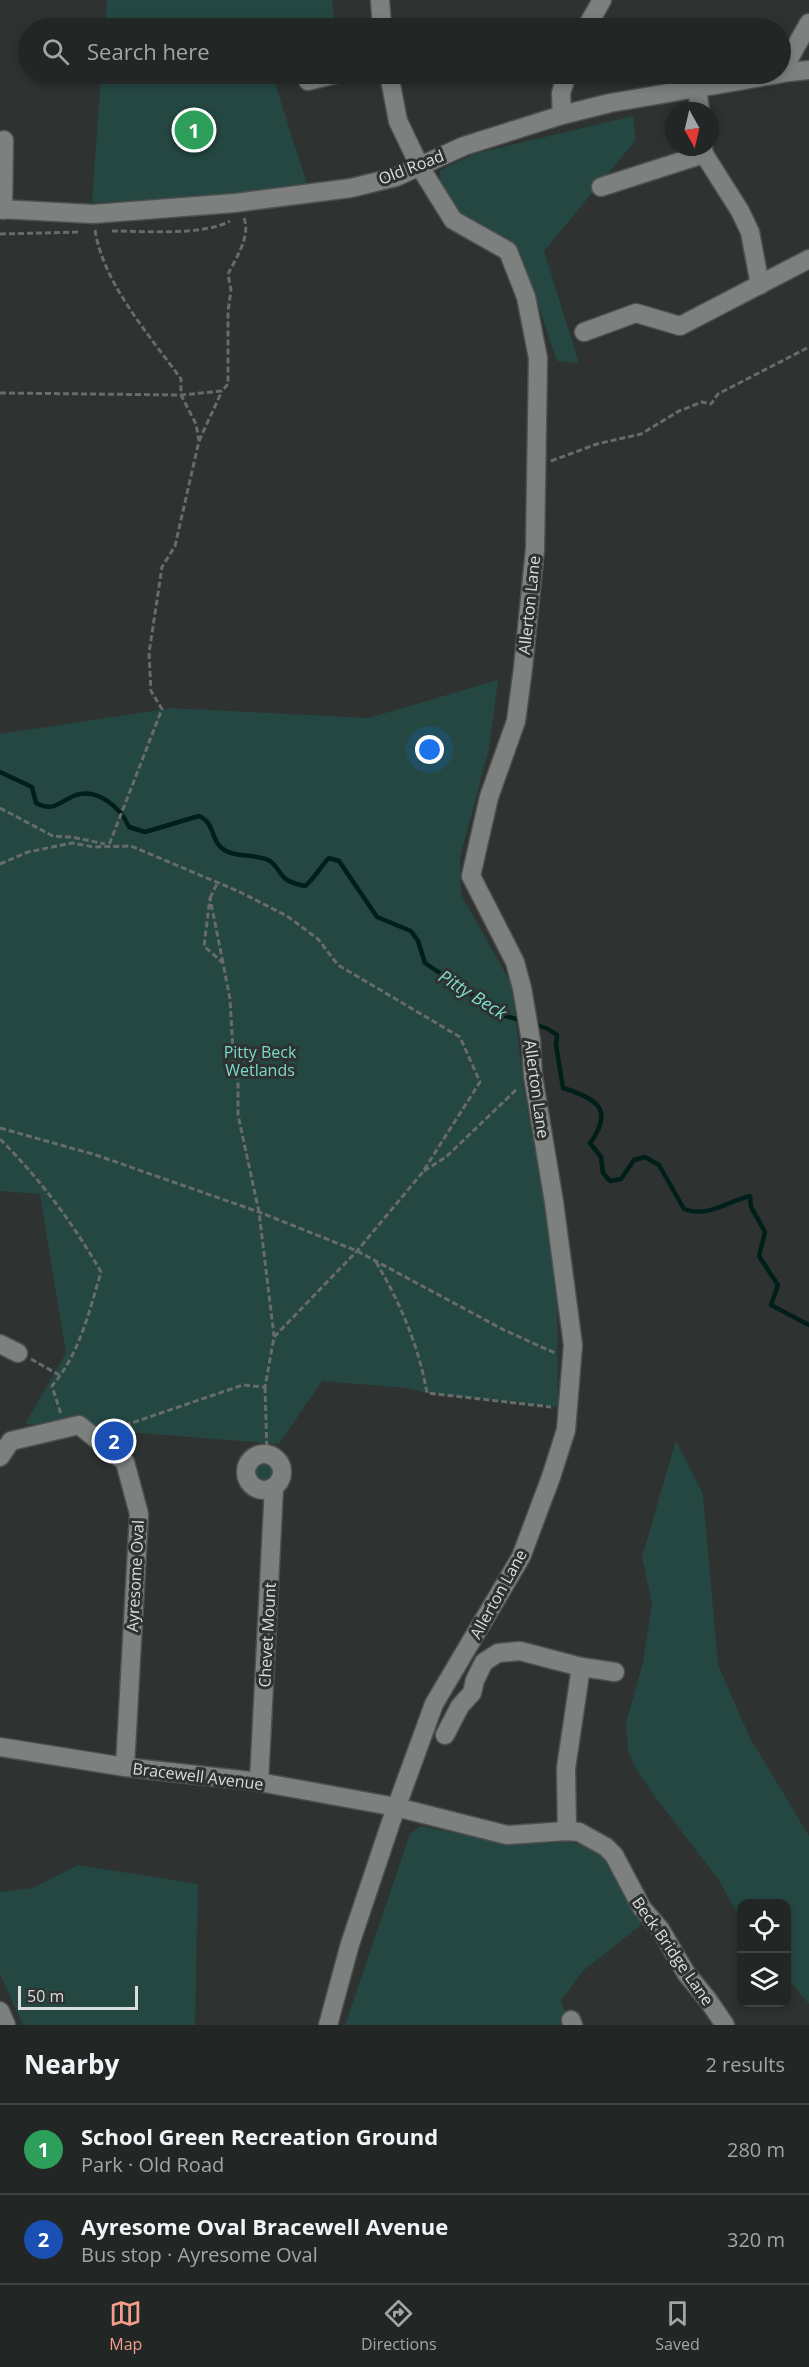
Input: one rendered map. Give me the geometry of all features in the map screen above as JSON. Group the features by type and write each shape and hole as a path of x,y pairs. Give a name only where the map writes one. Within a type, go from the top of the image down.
{"street":[{"path":"380,0 383,18"},
{"path":"592,18 602,0"},
{"path":"791,54 809,23"},
{"name":"Old Road","path":"791,72 809,70"},
{"name":"Allerton Lane","path":"328,2025 350,1944 434,1704 521,1557 566,1430 573,1345 555,1202 522,988 515,962 471,876 489,797 516,721 535,549 538,358 526,297 508,251 453,220 420,167 398,121 391,84"},
{"path":"562,116 561,93 564,84"},
{"name":"Old Road","path":"2,209 93,214 235,203 351,188 396,177 464,146 562,116 610,103 715,84"},
{"path":"697,87 698,102"},
{"path":"2,209 4,140"},
{"path":"601,187 686,156"},
{"path":"707,156 750,232 760,285"},
{"path":"584,333 636,313 680,326 809,259"},
{"path":"0,1344 18,1353"},
{"name":"Ayresome Oval","path":"0,1457 11,1441 79,1425 125,1462 139,1514 125,1767"},
{"path":"261,1454 267,1454 278,1461 282,1470 279,1482 274,1487 256,1489 246,1478 247,1465 251,1460 261,1454"},
{"name":"Chevet Mount","path":"259,1782 274,1487"},
{"path":"445,1735 460,1706 472,1693 474,1680 484,1662 498,1653 520,1652 581,1667 615,1672"},
{"path":"567,1831 566,1768 581,1667"},
{"name":"Bracewell Avenue","path":"0,1747 125,1767 259,1782 396,1808"},
{"name":"Beck Bridge Lane","path":"396,1808 507,1835 567,1831 579,1832 592,1838 614,1854 642,1908 660,1929 686,1973 725,2025"},
{"path":"0,2011 6,2025"}],"path":[{"path":"93,214 98,252 124,298 181,379 181,395 195,424 199,441"},
{"path":"109,845 162,709 151,691 149,653 162,567 175,546 199,441 222,391 228,384 228,311 231,290 228,274 241,249 247,224 244,216"},
{"path":"536,466 597,444 641,434 679,411 702,402 711,404 718,394 809,347"},
{"path":"0,393 181,395 222,391"},
{"path":"0,808 53,836 72,837 109,845 131,846 287,916 318,939 338,965 460,1037 480,1082 422,1173 357,1251 274,1337"},
{"path":"0,864 28,852 72,843 94,847 109,845"},
{"path":"217,883 210,898 204,946 223,963"},
{"path":"210,898 230,999 234,1067 238,1082 238,1116 260,1212 274,1337 265,1387 267,1454"},
{"path":"422,1173 446,1157 523,1083 533,1068"},
{"path":"0,1128 96,1155 260,1212 357,1251 504,1330 572,1358"},
{"path":"0,1139 29,1168 78,1231 101,1272 83,1329 67,1367 52,1386 65,1428"},
{"path":"375,1261 400,1306 422,1365 427,1393 567,1409"},
{"path":"18,1353 61,1376"},
{"path":"93,1436 243,1385 265,1387"}],"green space":[{"path":"107,0 332,0 334,18 106,18"},
{"path":"100,84 275,84 307,184 222,195 92,203"},
{"path":"633,116 636,140 544,251 579,363 557,361 521,254 505,238 458,211 439,186 440,170 477,153"},
{"name":"Pitty Beck Wetlands","path":"498,680 489,749 460,857 461,894 512,985 524,1090 557,1271 558,1407 427,1393 407,1388 322,1381 279,1444 25,1424 66,1353 40,1194 0,1191 0,734 172,708 368,718"},
{"path":"676,1440 703,1494 718,1665 750,1738 809,1836 809,2004 791,1983 791,1899 737,1899 737,1913 718,1879 656,1798 634,1765 628,1749 626,1724 643,1662 652,1604 642,1557"},
{"path":"264,1462 271,1465 274,1472 271,1479 264,1482 257,1479 254,1472 257,1465"},
{"path":"420,1826 511,1844 570,1842 595,1848 614,1868 641,1925 583,1971 561,2001 570,2025 345,2025 410,1834"},
{"path":"78,1865 198,1884 195,2025 23,2025 0,1974 0,1892 33,1888"}],"waterway":[{"name":"Pitty Beck","path":"0,772 32,787 36,803 42,806 57,805 76,795 92,794 115,807 129,827 145,832 199,816 208,823 217,843 226,851 268,860 274,864 284,878 305,886 329,858 339,861 377,917 411,931 418,941 425,963 502,1015 523,1021"},
{"name":"Pitty Beck","path":"534,1024 557,1035 556,1045 563,1088 585,1096 598,1106 601,1121 590,1143 601,1157 603,1173 610,1181 621,1179 634,1160 645,1157 659,1165 684,1209 701,1212 750,1196 751,1207 765,1232 759,1256 778,1285 771,1305 809,1325"}],"place":[{"name":"School Green Recreation Ground","path":"194,130"},
{"name":"Ayresome Oval Bracewell Avenue","path":"114,1441"}]}
